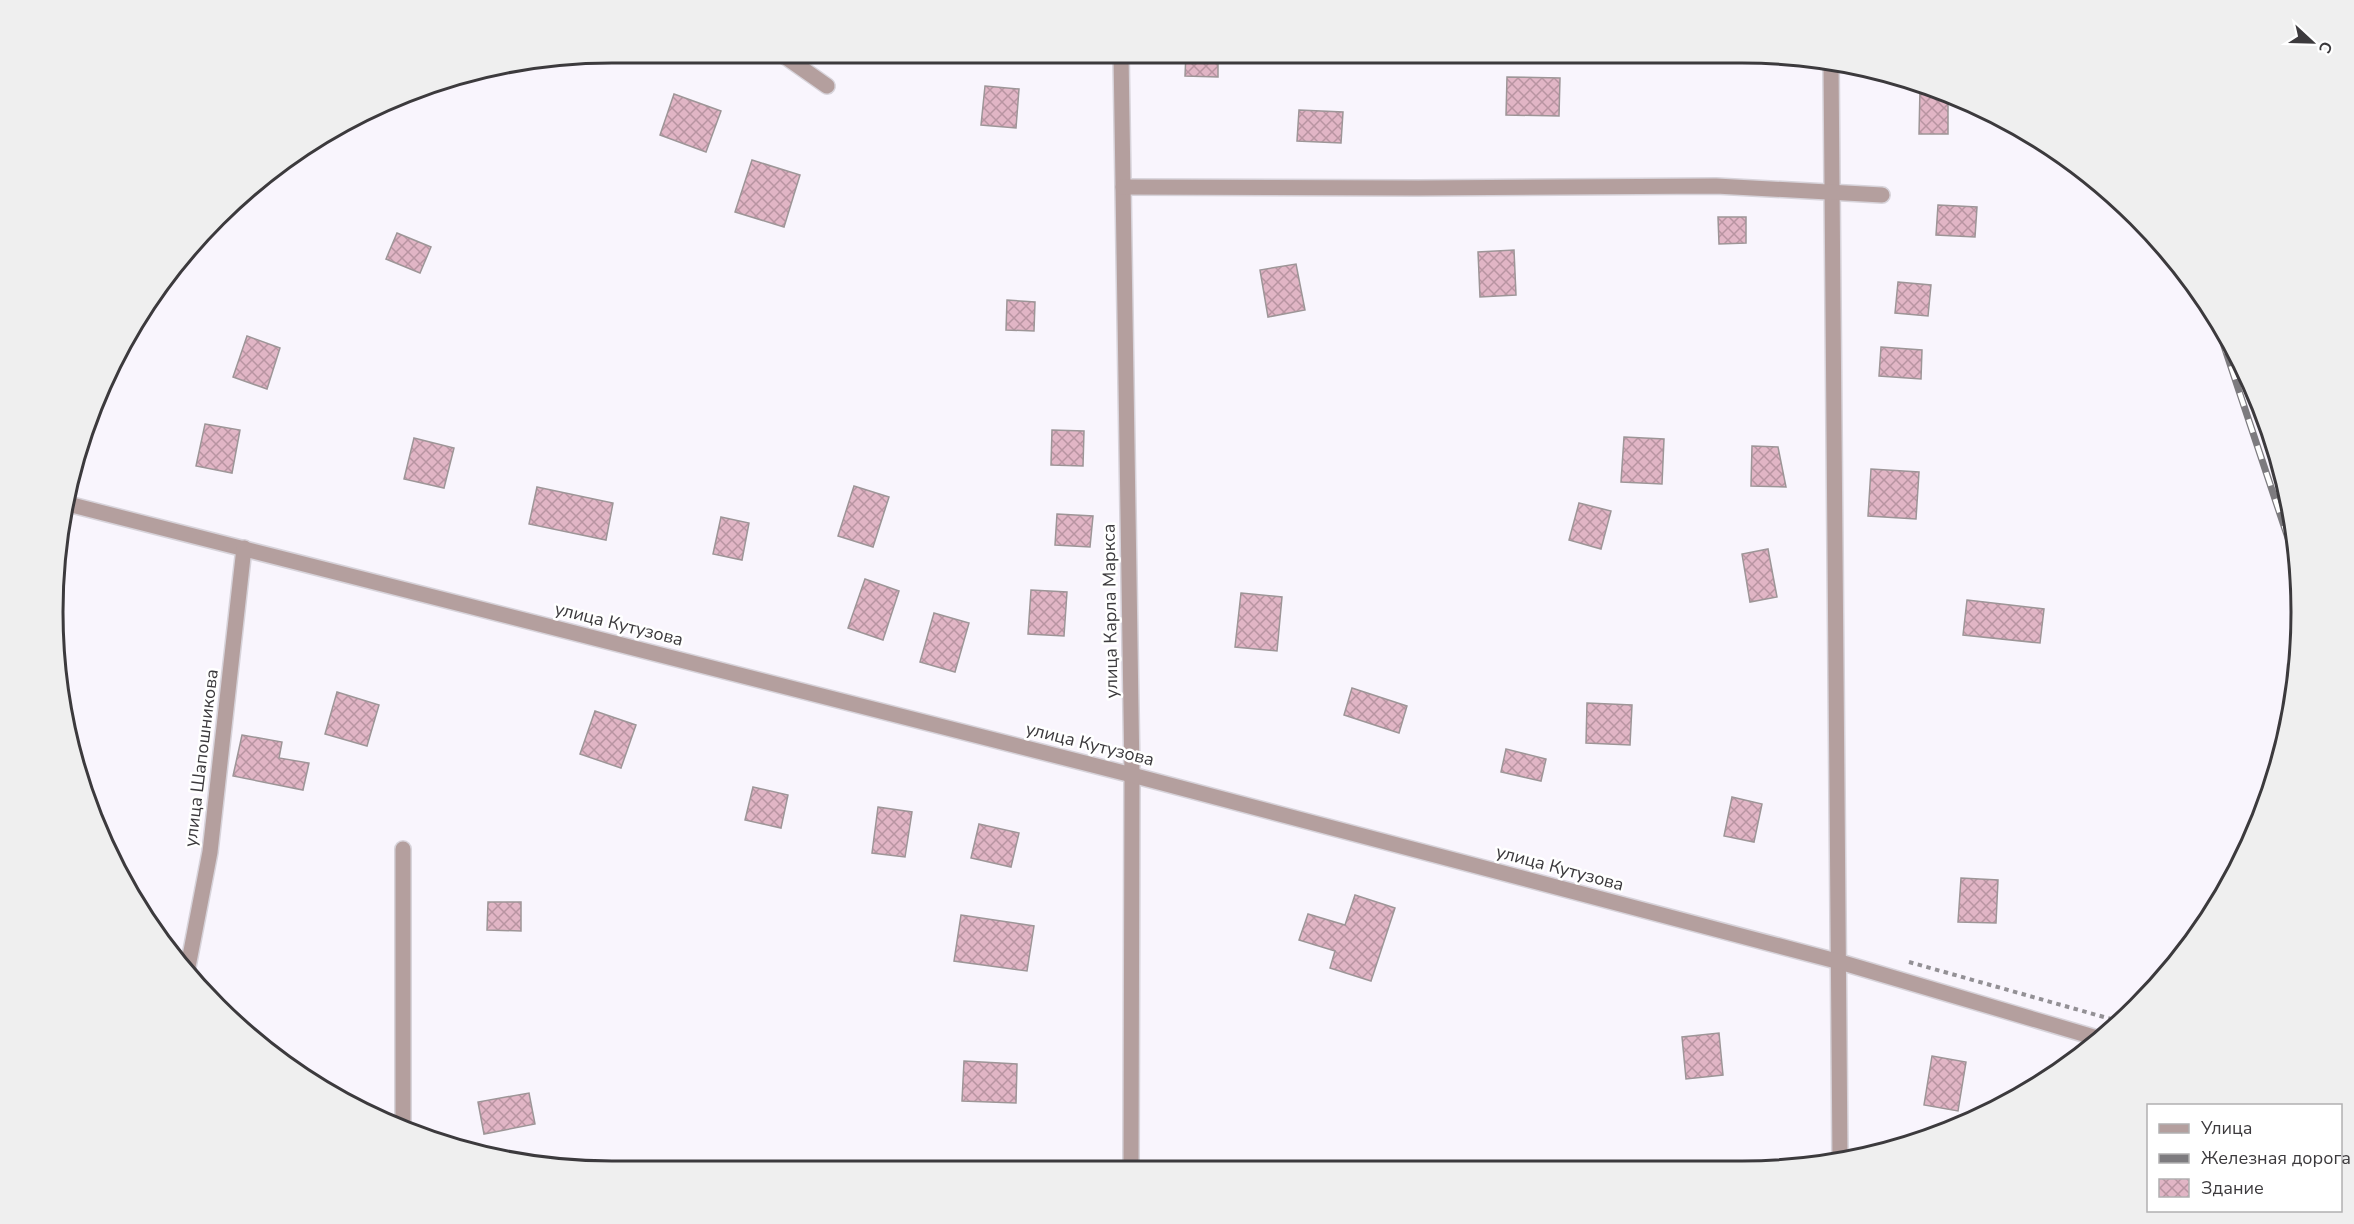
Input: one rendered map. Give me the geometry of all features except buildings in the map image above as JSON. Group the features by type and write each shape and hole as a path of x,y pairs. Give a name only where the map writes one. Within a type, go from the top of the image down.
{"street":[{"path":"794,63 827,86"},
{"name":"улица Карла Маркса","path":"1121,63 1132,775 1131,1161"},
{"path":"1832,71 1831,192 1840,1152"},
{"path":"1123,187 1716,186 1882,195"},
{"name":"улица Кутузова","path":"74,505 1132,775 1840,962 2091,1036"},
{"name":"улица Шапошникова","path":"189,962 210,852 244,548"},
{"path":"403,849 403,1119"}],"path":[{"path":"1906,961 2110,1019"}],"railway":[{"path":"2228,358 2283,524"}]}
